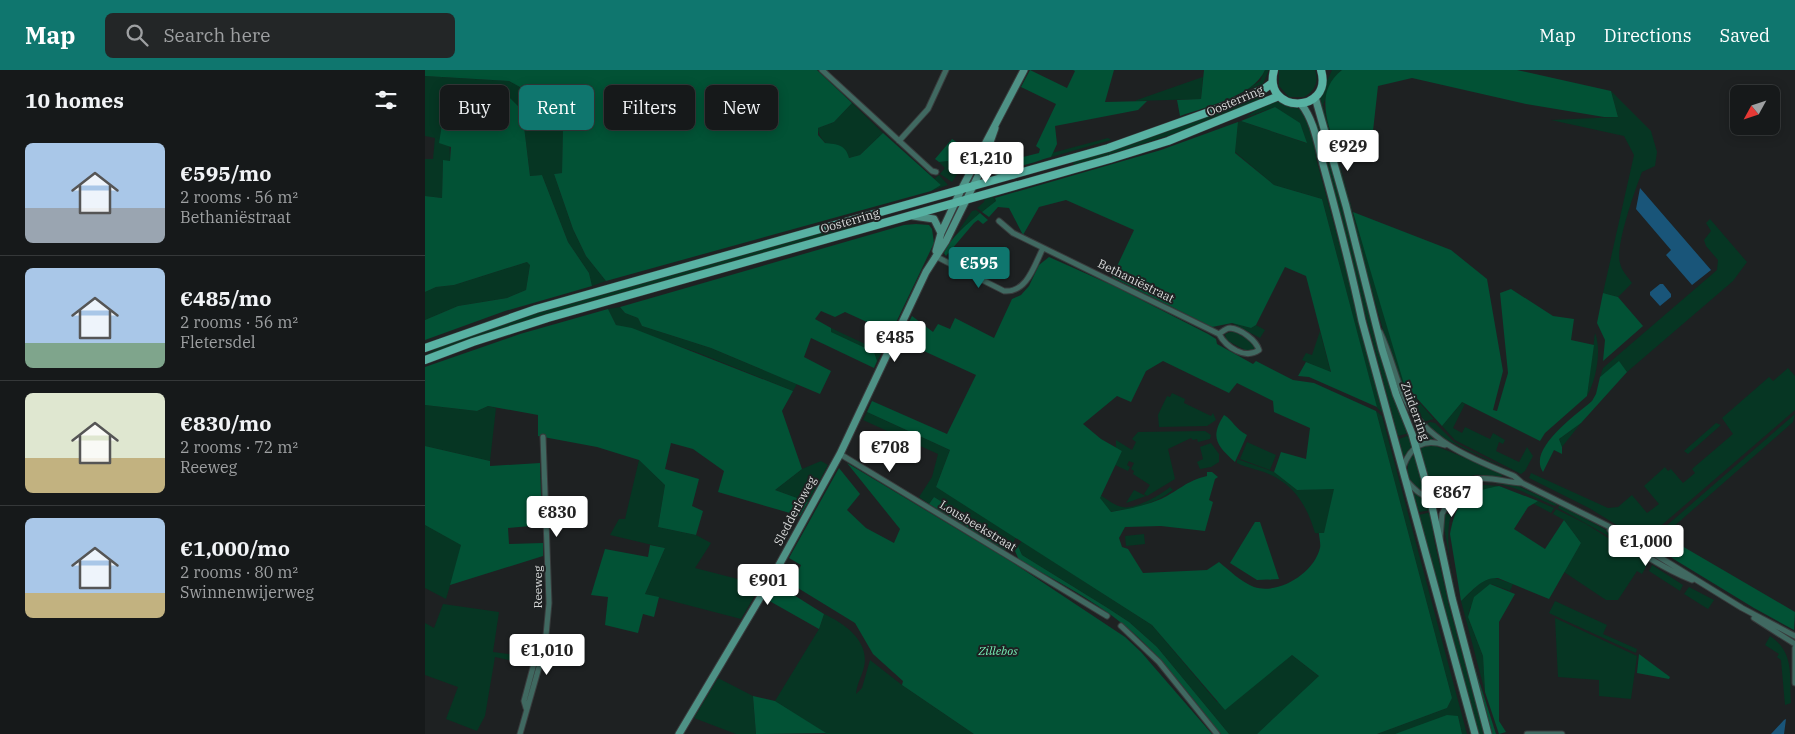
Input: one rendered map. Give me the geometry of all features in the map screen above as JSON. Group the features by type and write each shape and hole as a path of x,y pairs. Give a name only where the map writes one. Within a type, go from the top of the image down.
{"main road":[{"path":"935,256 941,233 955,202 1024,70"},
{"name":"Oosterring","path":"1274,70 1272,82 1279,96 1291,103 1301,104"},
{"path":"1301,104 1315,97 1321,89 1323,71"},
{"name":"Oosterring","path":"425,348 543,307 961,190 1165,129 1264,89 1272,82"},
{"name":"Oosterring","path":"425,360 473,342 548,318 1168,141 1279,96"},
{"name":"Zuiderring","path":"1315,97 1342,189 1396,394 1416,446 1430,497 1452,598 1488,734"},
{"name":"Zuiderring","path":"1301,104 1309,115 1318,146 1347,255 1362,321 1475,734"},
{"path":"935,256 946,241 967,199 985,159 995,128"},
{"path":"985,159 993,170 1013,175"},
{"path":"907,216 933,219 941,233"},
{"name":"Sledderloweg","path":"679,734 773,576 840,454 935,256"}],"street":[{"path":"822,70 932,171 936,172"},
{"path":"899,141 928,109 947,70"},
{"name":"Bethaniëstraat","path":"999,221 1013,233 1219,334 1226,344 1246,354 1252,355 1262,352 1253,340 1233,329 1227,329 1219,334"},
{"path":"935,256 1005,291 1015,292 1023,286 1043,248"},
{"path":"1378,327 1411,409 1431,433 1450,446 1514,476 1522,483 1606,526 1640,552 1675,573 1700,583 1795,636"},
{"name":"Reeweg","path":"520,734 526,708 524,701 540,641 545,637 549,580 543,437"},
{"path":"1403,467 1408,454 1416,446 1434,442 1450,446"},
{"name":"Lousbeekstraat","path":"840,454 1107,616"},
{"path":"1407,480 1415,491 1430,497 1442,496 1468,481 1477,479 1522,483"},
{"path":"1440,540 1442,514 1455,490"},
{"path":"1742,608 1780,636 1795,644"},
{"path":"1121,626 1159,662 1217,734"},
{"path":"1795,648 1795,683"},
{"path":"1527,734 1563,734"}],"green space":[{"path":"425,70 817,70 852,103 834,122 818,128 818,135 825,143 840,146 846,150 849,158 860,155 883,133 941,185 931,191 606,281 586,256 573,229 554,174 562,173 563,130 594,130 594,85 519,86 509,81 425,76"},
{"path":"1030,70 1067,88 1075,71 1073,70 1114,70 1105,102 1147,101 1138,110 1055,126 1057,144 1051,157 1023,165 1008,166 996,160 999,153 1007,161 1039,153 1040,149 1036,146 1056,104 1021,87"},
{"path":"1204,70 1265,70 1251,87 1240,94 1180,116 1177,100 1201,99"},
{"path":"1265,70 1269,70 1263,84 1244,91 1260,81"},
{"path":"1279,70 1315,70 1317,78 1315,86 1304,97 1289,97 1279,86"},
{"path":"1332,70 1342,70 1331,83 1323,105 1357,227 1412,394 1434,419 1423,422 1405,395 1387,344 1318,101"},
{"path":"1342,70 1517,70 1611,91 1618,117 1604,117 1526,104 1412,78 1378,86 1371,149 1336,150 1327,118 1326,98 1328,88 1333,79"},
{"path":"425,76 509,81 519,86 519,107 509,97 509,85 440,85 440,130 449,130 450,161 443,161 442,198 425,196 425,159 433,159 435,138 425,136"},
{"path":"1203,77 1201,99 1134,101 1194,80"},
{"path":"1611,91 1651,131 1657,152 1655,166 1642,172 1623,231 1620,244 1620,263 1632,283 1618,297 1603,293 1634,155 1624,136 1551,120 1618,117"},
{"path":"1264,93 1266,97 1192,128 1074,166 1073,161 1181,126"},
{"path":"509,97 519,107 519,130 524,130 530,176 542,175 568,242 589,273 592,286 505,311 425,340 425,320 458,306 507,298 526,290 530,265 527,262 454,285 436,287 425,292 425,196 442,198 443,160 450,161 451,147 439,143 441,130 509,130"},
{"path":"1276,101 1299,109 1307,118 1314,141 1317,162 1392,437 1383,413 1377,408 1322,199 1274,185 1235,152 1238,122 1241,121 1306,143 1275,107 1245,118 1262,106"},
{"path":"852,103 883,133 860,155 849,158 825,142 819,134 818,128 834,122"},
{"path":"1275,107 1300,123 1307,143 1241,121"},
{"path":"1238,122 1235,153 1274,185 1322,199 1377,407 1309,377 1298,376 1306,362 1331,372 1306,276 1285,267 1256,325 1251,328 1232,323 1212,327 1112,277 1134,230 1066,200 1039,207 1023,235 1009,208 998,207 989,217 982,212 996,201 995,198 1161,150"},
{"path":"1318,122 1336,180 1366,299 1409,433 1398,436 1314,123"},
{"path":"524,130 563,130 562,173 554,174 573,229 586,256 606,281 592,286 589,273 568,242 542,175 530,176"},
{"path":"1108,138 1111,140 1051,157 1052,153"},
{"path":"952,139 972,152 957,170 950,169 948,161 939,162 935,159"},
{"path":"993,145 999,153 996,160 1000,164 1018,166 1008,167 1008,171 995,169 998,165 992,157"},
{"path":"969,157 952,182 940,174 945,168 939,162 948,161 957,170"},
{"path":"939,175 948,185 931,191 941,185 934,179"},
{"path":"992,196 996,201 982,212 977,208 984,202 985,198"},
{"path":"976,210 980,213 957,233 972,211"},
{"path":"1353,212 1451,250 1487,279 1503,371 1493,410 1497,411 1508,373 1500,293 1511,289 1553,316 1574,319 1571,340 1594,345 1587,396 1545,433 1540,441 1462,402 1442,426 1404,384"},
{"path":"980,213 988,220 983,224 978,220 974,223 946,256 944,253 951,241"},
{"path":"1710,219 1747,262 1733,281 1627,372 1619,362 1600,377 1603,368 1717,270 1718,260 1706,246 1704,240 1711,231 1706,223"},
{"path":"853,223 854,228 520,323 425,357 446,344 553,307"},
{"path":"904,225 929,225 932,229 934,243 891,333 845,312 835,317 821,311 815,319 831,328 831,332 874,352 877,361 874,368 811,338 804,357 831,371 820,394 711,348 642,326 638,318 625,313 620,307"},
{"path":"1049,257 1116,287 1208,334 1216,339 1217,344 1253,364 1256,361 1293,380 1314,383 1376,411 1452,698 1447,708 1377,734 1257,734 1319,676 1292,655 1225,710 1152,625 936,487 950,450 867,412 872,401 947,434 976,375 900,340 912,316 933,332 938,324 950,329 955,318 994,338 1012,299 1021,295 1029,286 1039,265","holes":["1163,361 1229,393 1237,383 1273,401 1274,412 1310,428 1306,459 1281,452 1274,472 1297,490 1334,489 1324,533 1319,533 1320,546 1311,566 1294,580 1274,588 1264,589 1249,585 1219,562 1207,570 1143,573 1128,549 1122,547 1119,538 1125,527 1161,526 1205,531 1213,502 1209,500 1215,479 1218,477 1212,472 1207,472 1207,476 1188,483 1149,504 1111,512 1100,498 1122,451 1101,439 1083,424 1117,396 1131,402 1146,371"]},
{"path":"527,262 530,265 526,290 507,298 458,306 425,320 425,292 436,287 454,285"},
{"path":"1603,293 1618,297 1643,326 1603,361 1605,340 1597,323"},
{"path":"620,307 625,313 638,318 642,326 711,348 797,384 793,391 696,352 616,325 608,309"},
{"path":"608,309 616,325 632,328 793,391 782,411 802,469 775,490 808,502 800,516 718,492 724,471 693,449 671,443 665,469 699,479 692,506 703,511 696,535 658,527 665,485 639,460 597,447 538,436 538,415 488,406 477,411 425,405 425,367 520,334"},
{"path":"1232,323 1251,328 1256,325 1265,330 1260,338"},
{"path":"831,328 882,352 877,361 874,352 830,332"},
{"path":"1233,331 1252,342 1255,349 1247,351 1226,340 1225,334"},
{"path":"1320,331 1331,373 1302,360 1306,353 1312,355"},
{"path":"1595,333 1598,348 1597,365 1587,396"},
{"path":"1619,361 1627,372 1581,423 1559,439 1562,454 1554,450 1543,472 1540,463 1547,443 1555,433 1592,401 1596,394 1600,377"},
{"path":"1788,368 1795,376 1795,410 1649,538 1638,538 1589,508 1529,478 1531,473 1608,508 1618,507 1632,495 1647,513 1659,504 1644,486 1665,467 1668,471 1671,469 1683,483 1695,473 1692,469 1733,434 1722,418 1769,377 1773,381"},
{"path":"1172,393 1185,399 1184,403 1211,416 1213,413 1216,420 1207,426 1159,427 1158,415 1167,396 1170,397"},
{"path":"1462,402 1465,404 1453,428 1462,433 1465,427 1490,439 1493,433 1505,440 1503,444 1499,442 1496,451 1519,462 1527,447 1533,456 1525,471 1521,474 1455,440 1442,426"},
{"path":"425,405 477,411 488,406 496,408 490,461 425,446"},
{"path":"1376,411 1382,416 1467,734 1462,734 1458,716 1395,734 1377,734 1447,708 1452,698"},
{"path":"867,412 950,450 936,487 1015,535 1016,537 1012,545 934,497 929,504 919,497 932,477 938,454 863,420"},
{"path":"1795,414 1793,422 1656,542 1653,541 1657,534"},
{"path":"1224,415 1247,435 1235,462 1223,451 1217,440 1217,429"},
{"path":"1430,422 1435,423 1454,442 1520,476 1447,440 1425,425"},
{"path":"1581,423 1562,447 1559,439"},
{"path":"1716,423 1721,425 1688,454 1684,451"},
{"path":"1422,428 1433,439 1417,442 1414,434"},
{"path":"1205,431 1211,435 1210,439 1198,442 1197,439 1193,440 1191,438 1168,449 1175,479 1147,496 1144,494 1150,485 1133,474 1134,471 1131,469 1134,463 1129,461 1127,465 1130,467 1128,471 1115,465 1122,451 1116,448 1116,440 1132,450 1136,442 1132,439 1138,432"},
{"path":"1410,435 1414,446 1403,457 1399,439"},
{"path":"1247,442 1276,455 1270,470 1240,459"},
{"path":"1211,443 1219,454 1219,462 1211,467 1200,469 1197,462 1203,459 1200,447"},
{"path":"1431,444 1497,471 1503,476 1475,475 1463,479 1443,492 1431,495 1418,447"},
{"path":"425,446 490,461 490,466 540,463 542,525 508,528 509,544 543,543 543,556 450,585 461,545 425,525"},
{"path":"1415,449 1427,494 1414,485 1408,474 1408,462"},
{"path":"1237,459 1274,472 1297,490 1335,488 1324,534 1315,533 1301,500 1290,487 1270,475 1237,463"},
{"path":"639,460 665,485 658,527 696,535 711,543 695,568 761,585 741,619 645,594 665,548 610,535 619,519 625,519"},
{"path":"821,461 828,465 808,502 775,490 802,469"},
{"name":"Zillebos","path":"847,463 1012,562 1125,637 1141,652 1212,734 974,734 902,685 903,681 873,654 855,623 793,585 801,565 789,558 839,468 860,494 847,510 866,528 894,543 900,529"},
{"path":"1481,481 1516,485 1557,504 1555,506 1522,491 1497,483 1484,482 1473,484 1464,490 1453,511 1446,510 1464,487"},
{"path":"1484,485 1499,486 1466,496 1459,503 1468,490"},
{"path":"1499,486 1538,501 1528,507 1514,529 1545,549 1564,520 1581,543 1549,599 1498,578 1492,578 1482,582 1461,601 1450,534 1452,523 1459,506 1464,500 1478,491"},
{"path":"1170,487 1173,490 1159,499 1135,507 1110,512 1099,498 1100,495 1117,505 1127,507 1147,501"},
{"path":"1134,490 1146,496 1126,503"},
{"path":"1413,492 1428,498 1431,510 1419,512"},
{"path":"934,497 1012,545 1005,550 929,504"},
{"path":"1538,501 1554,508 1551,513 1532,503"},
{"path":"1560,505 1608,531 1632,549 1558,508"},
{"path":"1556,509 1586,524 1648,563 1642,574 1637,571 1618,600 1606,600 1564,572 1581,543 1564,520 1553,514"},
{"path":"1431,512 1434,540 1449,606 1484,734 1478,734 1419,515"},
{"path":"1444,513 1451,515 1448,530 1450,563 1444,527"},
{"path":"1413,516 1472,734 1470,734"},
{"path":"1255,522 1260,522 1279,579 1257,580 1230,563"},
{"path":"425,525 462,545 446,599 425,588"},
{"path":"1144,534 1145,544 1126,546 1125,536"},
{"path":"1670,539 1795,612 1794,630 1672,558 1663,547"},
{"path":"1022,541 1152,625 1217,702 1292,655 1320,677 1257,734 1229,734 1157,647 1129,622 1022,555 1018,546"},
{"path":"650,545 665,548 645,594 659,597 654,617 643,614 638,633 605,625 608,597 591,595 605,549 648,557"},
{"path":"1018,546 1022,555 1129,622 1157,647 1229,734 1221,734 1175,677 1138,637 1086,598 1019,560 1015,551"},
{"path":"1652,565 1683,585 1680,591 1649,571"},
{"path":"799,570 793,585 779,576 780,572 787,576"},
{"path":"1492,577 1513,584 1510,591 1491,584 1470,608 1468,617 1483,656 1485,692 1461,601 1480,583"},
{"path":"1490,584 1515,594 1499,622 1499,721 1506,732 1499,734 1485,692 1483,656 1468,617 1474,597"},
{"path":"778,585 824,614 819,629 766,599 773,586"},
{"path":"1689,587 1714,600 1708,609 1684,594"},
{"path":"1457,600 1460,612 1473,668 1460,617"},
{"path":"1555,601 1607,625 1603,634 1637,649 1636,653 1549,613"},
{"path":"443,604 499,612 493,652 532,657 531,665 495,657 485,716 477,731 446,719 458,687 425,675 425,623 434,628"},
{"path":"824,614 840,622 854,634 863,649 864,667 856,694 862,688 870,660 902,685 974,734 826,734 775,701 819,629"},
{"path":"1555,618 1637,656 1631,699 1599,696 1599,680 1558,677"},
{"path":"1770,636 1784,650 1789,665 1791,703 1785,705 1781,660 1777,657 1779,654 1765,645"},
{"path":"1639,654 1670,677 1669,679 1637,673"},
{"path":"1473,668 1475,668 1496,734 1491,734"},
{"path":"718,678 753,696 756,734 736,734 694,718"},
{"path":"753,696 775,701 826,733 756,734"},
{"path":"1447,715 1458,716 1462,734 1395,734"}],"water":[{"path":"1640,188 1711,270 1692,285 1666,255 1671,250 1636,209"},
{"path":"1660,284 1663,284 1671,294 1671,297 1660,306 1650,295 1650,292"},
{"path":"1786,719 1784,734 1771,734 1784,720"}]}
